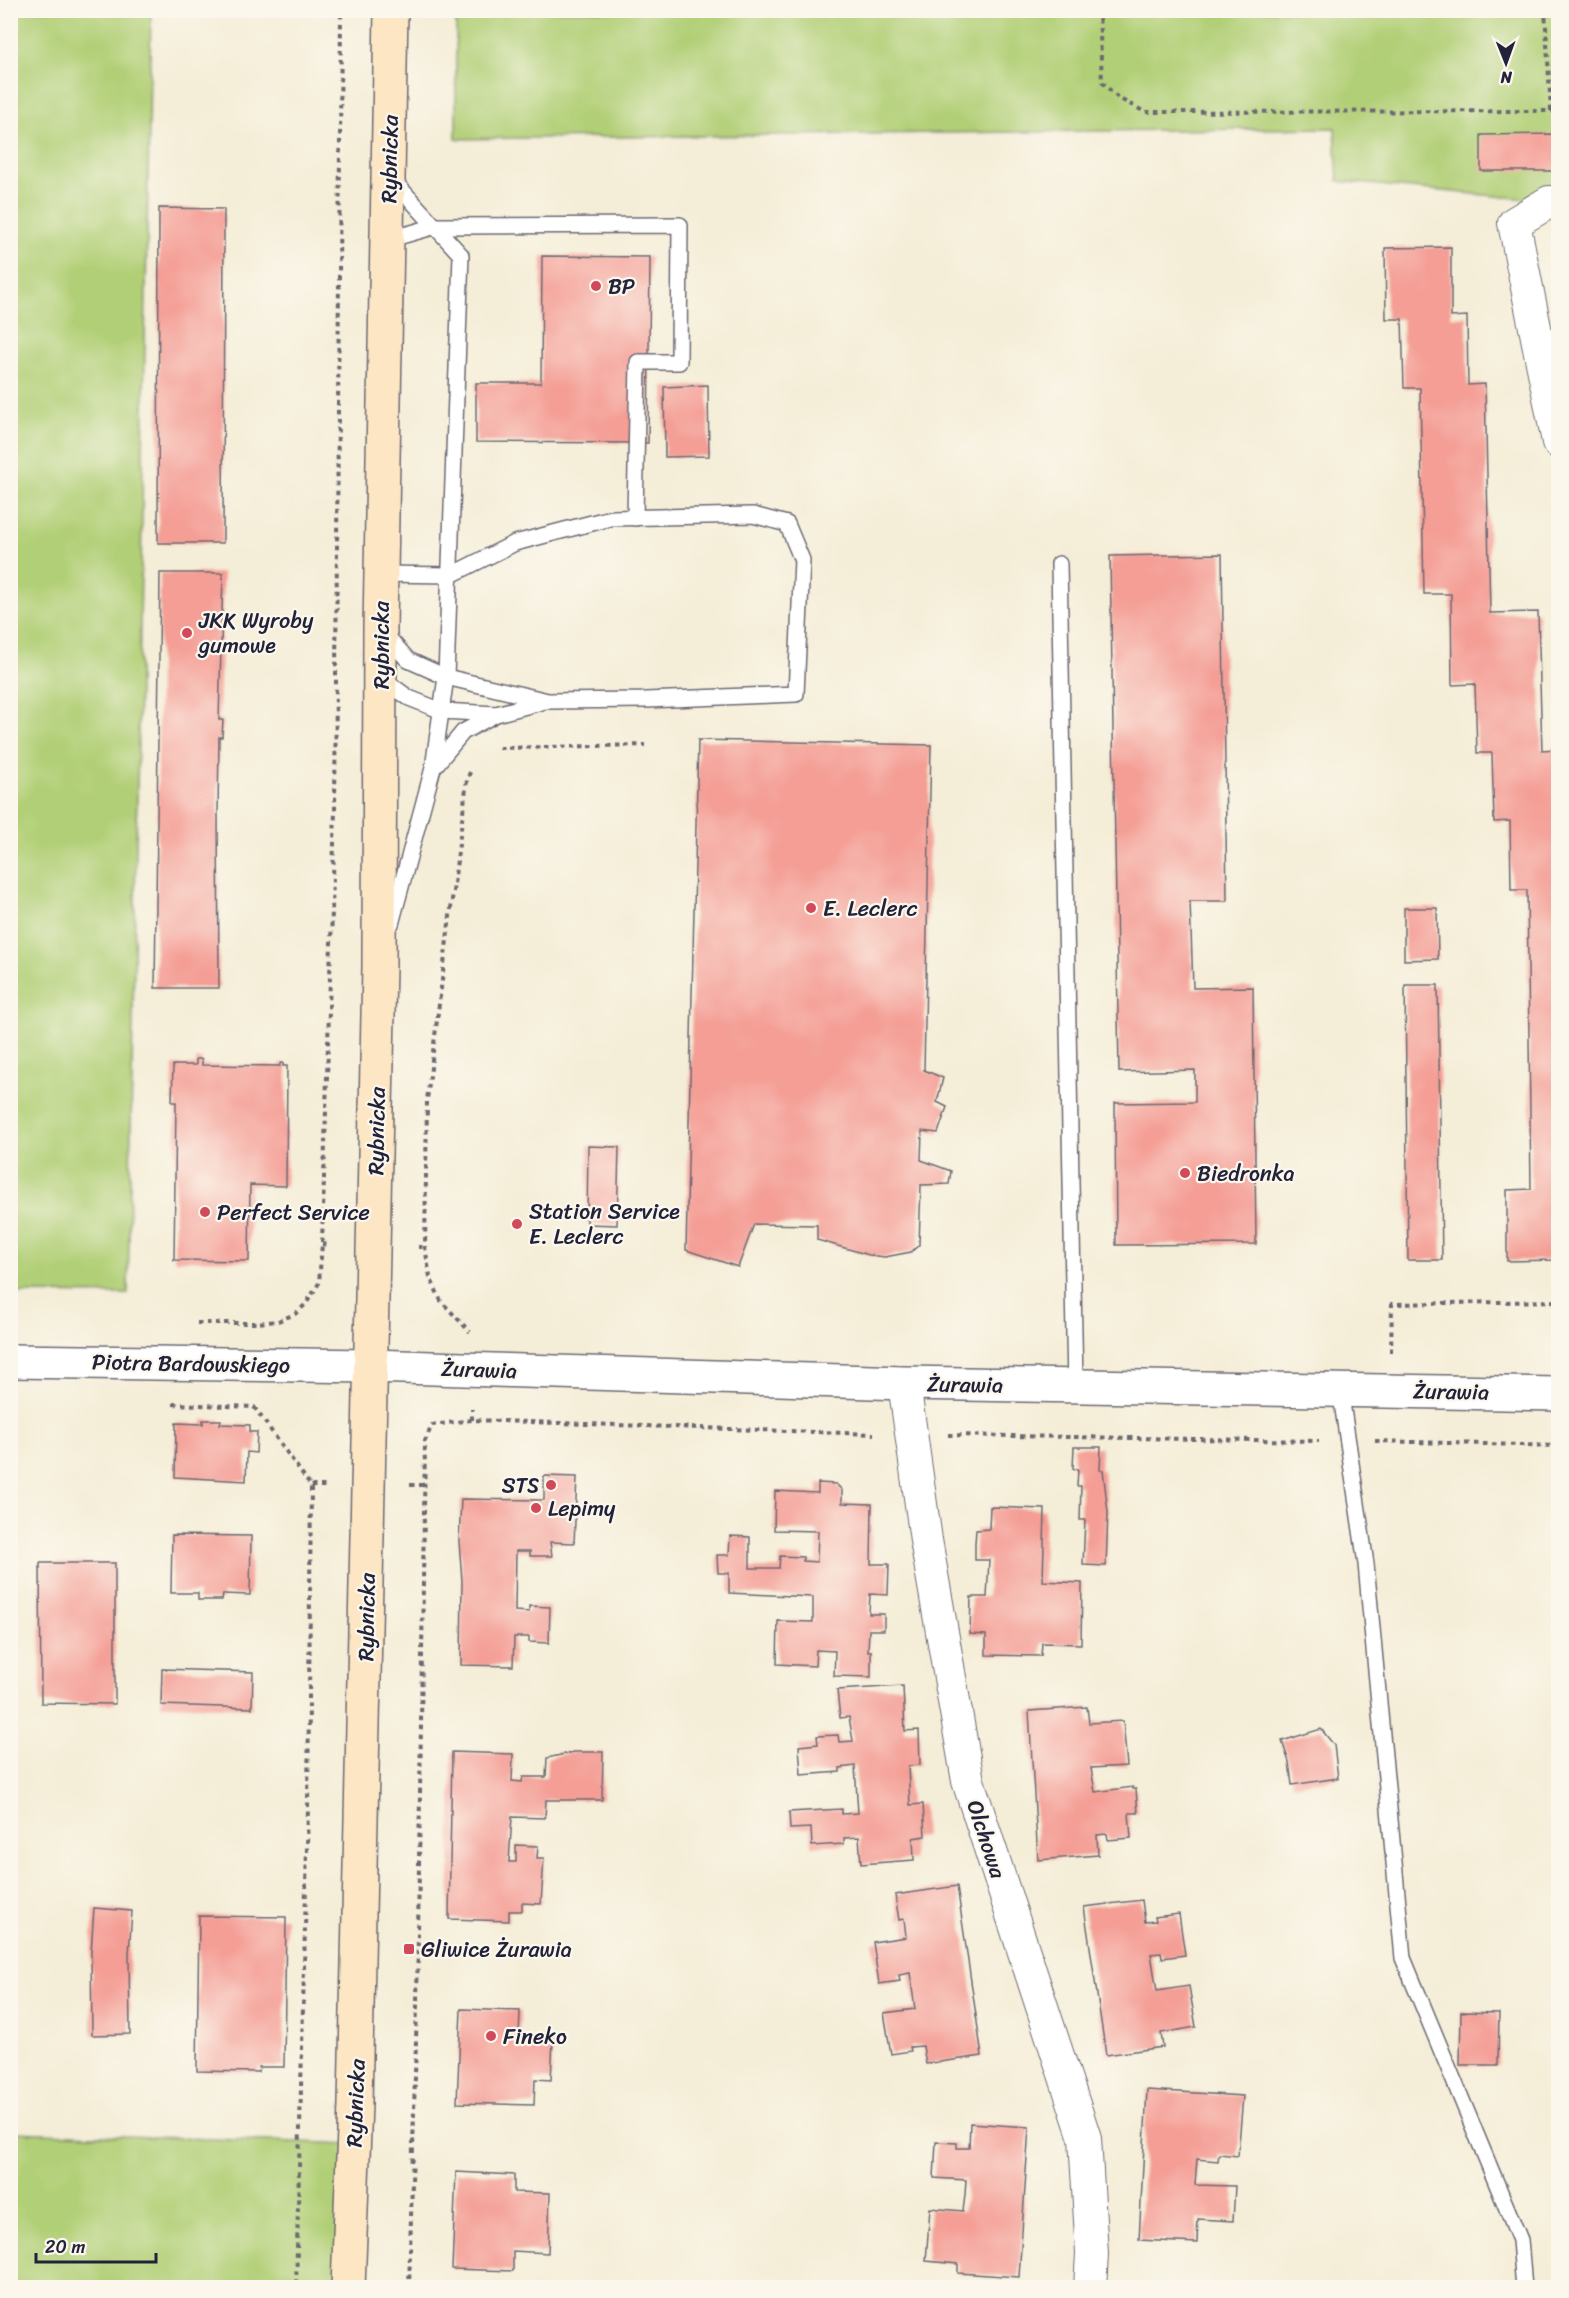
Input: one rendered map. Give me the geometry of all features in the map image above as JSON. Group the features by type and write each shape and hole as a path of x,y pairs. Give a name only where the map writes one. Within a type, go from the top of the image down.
{"main road":[{"name":"Rybnicka","path":"348,2288 356,2104 379,967 380,628 391,10"}],"street":[{"path":"1558,202 1549,202 1514,223 1558,442"},
{"name":"Piotra Bardowskiego","path":"10,1361 371,1366"},
{"name":"Żurawia","path":"371,1366 904,1383 1558,1394"},
{"name":"Olchowa","path":"904,1383 926,1540 968,1780 1085,2138 1092,2254 1090,2288"}],"lane":[{"path":"379,967 433,768 446,677 461,255 388,175"},
{"path":"387,240 436,226 680,225 679,362 638,362 635,518"},
{"path":"381,574 451,575 515,543 611,518 753,514 787,524 802,560 795,694 548,701 496,714 463,732 433,768"},
{"path":"1059,564 1075,1386"},
{"path":"380,628 408,660 446,677 548,701"},
{"path":"380,677 409,698 442,711 496,714"},
{"path":"1340,1389 1366,1564 1403,1958 1520,2240 1524,2288"}],"path":[{"path":"256,1323 278,1321 295,1314 306,1304 319,1283 322,1244 335,810 341,10"},
{"path":"1099,10 1102,82 1118,98 1145,112 1551,111 1545,10"},
{"path":"493,750 501,747 645,745"},
{"path":"470,771 426,1100 425,1247 430,1277 441,1301 474,1336"},
{"path":"322,1244 331,1245"},
{"path":"418,1247 425,1247"},
{"path":"1402,1352 1391,1352 1392,1304 1558,1301"},
{"path":"161,1403 254,1407 311,1486 308,1807 296,2288"},
{"path":"472,1409 472,1420"},
{"path":"409,2288 417,2005 425,1441 432,1425 472,1420 876,1434"},
{"path":"944,1435 1320,1441"},
{"path":"1371,1441 1558,1446"},
{"path":"410,1485 424,1485"},
{"path":"311,1486 326,1486"}],"green space":[{"path":"11,10 151,11 128,1294 11,1293"},
{"path":"456,11 1558,11 1558,202 1338,181 1335,128 456,139"},
{"path":"11,2132 354,2144 348,2287 11,2288"}],"building":[{"path":"1558,134 1558,171 1481,171 1481,135"},
{"path":"159,208 224,209 223,543 158,543"},
{"path":"1451,247 1451,317 1467,316 1468,385 1485,384 1490,613 1538,612 1542,750 1558,749 1558,1260 1507,1261 1507,1190 1531,1189 1527,890 1511,890 1510,821 1494,822 1492,753 1477,753 1475,684 1452,685 1451,594 1424,594 1420,388 1404,388 1402,319 1386,319 1385,248"},
{"path":"542,256 650,257 648,443 476,442 476,383 541,383"},
{"path":"708,385 709,456 665,457 664,387"},
{"path":"1222,554 1227,901 1190,901 1193,988 1253,987 1256,1244 1116,1245 1115,1103 1195,1102 1195,1070 1119,1072 1110,556"},
{"path":"160,573 223,573 219,720 223,720 222,737 219,737 218,814 219,988 155,988"},
{"name":"E. Leclerc","path":"698,740 931,745 924,1070 943,1078 937,1102 947,1107 938,1133 922,1131 921,1160 951,1171 949,1184 921,1185 919,1245 911,1252 885,1257 869,1255 817,1240 817,1225 754,1224 738,1267 686,1250"},
{"path":"1404,908 1437,908 1438,959 1404,960"},
{"path":"1405,985 1438,985 1442,1260 1408,1260"},
{"path":"196,1059 202,1059 202,1065 280,1066 280,1063 283,1063 283,1066 287,1066 286,1186 250,1185 249,1261 174,1260 176,1102 172,1102 173,1065 196,1065"},
{"path":"588,1146 619,1147 617,1225 587,1224"},
{"path":"203,1420 221,1420 220,1424 250,1425 250,1432 257,1432 256,1453 247,1452 246,1481 175,1477 176,1423 203,1424"},
{"path":"1074,1447 1101,1447 1100,1470 1103,1470 1108,1512 1106,1566 1083,1565 1085,1520 1080,1520 1081,1486 1077,1486 1078,1469 1073,1469"},
{"path":"544,1476 577,1477 574,1543 550,1542 552,1556 530,1556 530,1551 516,1551 515,1611 529,1612 529,1606 550,1607 549,1643 529,1642 529,1637 514,1637 513,1666 461,1665 462,1581 459,1541 461,1499 544,1500"},
{"path":"818,1483 836,1484 842,1490 842,1503 872,1504 871,1564 889,1564 888,1595 870,1594 869,1614 884,1614 884,1630 869,1630 868,1651 871,1651 871,1677 834,1676 835,1651 816,1650 815,1666 777,1664 778,1621 813,1622 813,1597 729,1593 729,1573 718,1573 717,1555 729,1555 730,1536 750,1537 750,1568 779,1568 780,1556 803,1557 803,1561 817,1562 818,1531 774,1530 775,1491 818,1493"},
{"path":"990,1507 1045,1509 1043,1581 1082,1583 1081,1644 1042,1643 1041,1656 986,1655 986,1635 970,1634 971,1597 987,1597 989,1560 975,1560 975,1543 976,1530 989,1529"},
{"path":"172,1535 251,1536 250,1595 223,1594 222,1600 198,1600 198,1593 171,1593"},
{"path":"40,1563 115,1563 115,1704 41,1703"},
{"path":"162,1669 253,1672 252,1708 161,1705"},
{"path":"903,1686 905,1731 919,1730 920,1765 908,1766 910,1805 923,1804 925,1836 913,1838 914,1860 861,1864 859,1837 844,1838 844,1844 812,1846 811,1828 790,1829 789,1812 842,1809 842,1814 858,1813 855,1766 840,1768 840,1772 801,1775 799,1746 818,1744 817,1736 838,1735 839,1742 853,1741 849,1717 840,1718 837,1690"},
{"path":"1087,1707 1089,1723 1123,1721 1127,1766 1091,1768 1095,1792 1133,1787 1136,1789 1138,1813 1129,1813 1131,1838 1108,1840 1107,1834 1097,1835 1098,1855 1038,1860 1029,1711"},
{"path":"1321,1729 1334,1745 1338,1778 1292,1785 1289,1762 1282,1741"},
{"path":"452,1752 513,1754 512,1781 522,1782 523,1777 546,1777 547,1758 574,1752 603,1752 602,1800 546,1800 545,1818 512,1817 509,1862 516,1862 516,1845 538,1846 537,1858 544,1858 541,1904 522,1903 522,1911 509,1911 509,1921 449,1919"},
{"path":"957,1886 982,2056 926,2064 923,2046 910,2047 911,2051 891,2054 884,2013 915,2009 910,1973 899,1975 900,1981 879,1984 873,1942 906,1937 904,1919 899,1920 895,1895"},
{"path":"1142,1900 1145,1922 1156,1921 1155,1917 1179,1914 1185,1955 1162,1958 1161,1953 1151,1954 1157,1991 1189,1986 1196,2027 1161,2033 1163,2047 1106,2055 1084,1907"},
{"path":"94,1908 132,1911 129,1954 130,2034 92,2035 91,1953"},
{"path":"199,1916 286,1917 284,2067 259,2067 258,2072 197,2071"},
{"path":"461,2009 520,2011 519,2039 553,2040 551,2080 535,2079 534,2105 457,2103"},
{"path":"1461,2012 1499,2013 1498,2065 1460,2065"},
{"path":"1147,2090 1243,2096 1238,2156 1219,2154 1218,2161 1197,2159 1195,2185 1235,2186 1233,2221 1198,2219 1197,2243 1139,2240"},
{"path":"970,2123 1029,2127 1019,2277 958,2273 958,2264 926,2261 930,2208 963,2211 965,2195 966,2180 934,2178 936,2142 957,2143 957,2148 969,2148"},
{"path":"456,2172 514,2175 514,2192 550,2193 548,2253 513,2251 513,2271 452,2269"}],"place":[{"name":"BP","path":"596,286"},
{"name":"JKK Wyroby gumowe","path":"187,633"},
{"name":"E. Leclerc","path":"811,908"},
{"name":"Biedronka","path":"1185,1173"},
{"name":"Perfect Service","path":"205,1212"},
{"name":"Station Service E. Leclerc","path":"517,1224"},
{"name":"STS","path":"551,1485"},
{"name":"Lepimy","path":"536,1508"},
{"name":"Gliwice Żurawia","path":"409,1949"},
{"name":"Fineko","path":"491,2036"}]}
